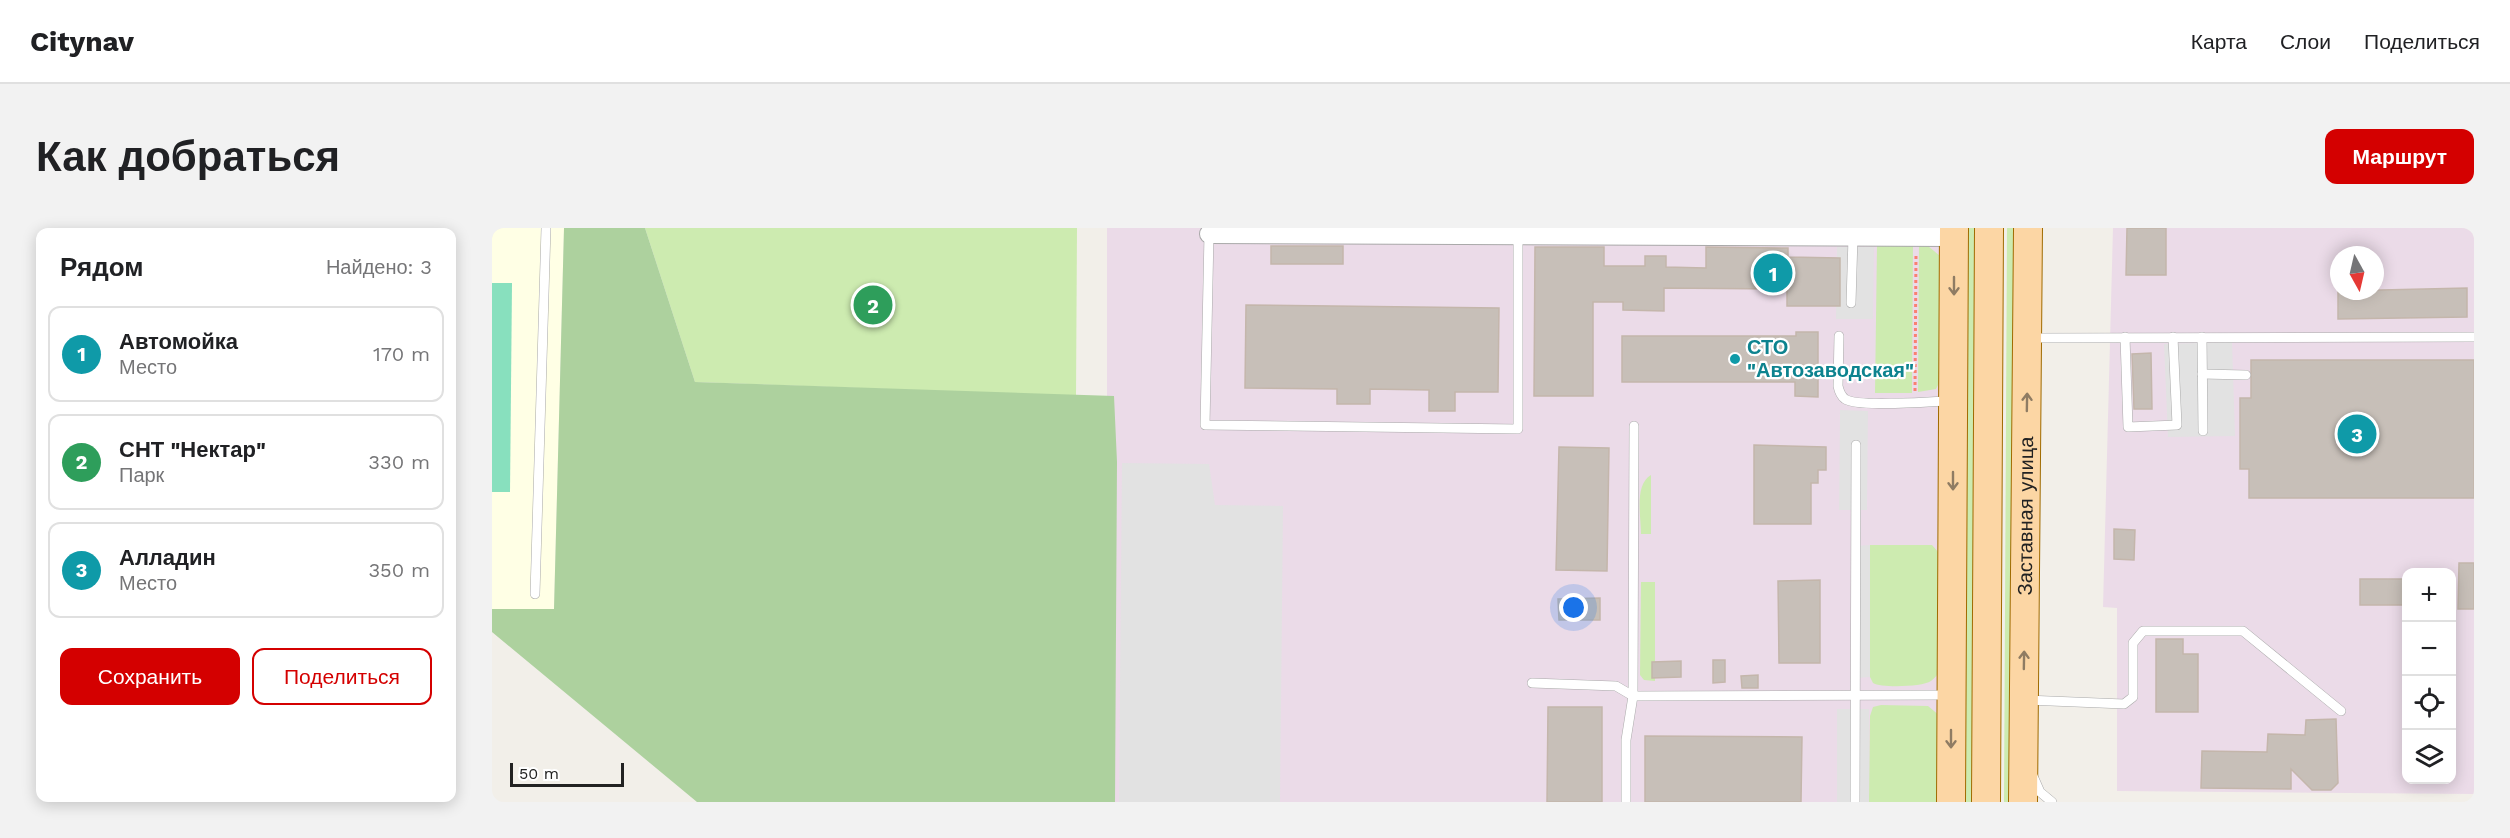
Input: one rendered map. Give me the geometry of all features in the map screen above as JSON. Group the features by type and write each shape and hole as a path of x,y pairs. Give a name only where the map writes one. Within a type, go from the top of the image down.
{"main road":[{"name":"Заставная улица","path":"1986,802 1989,228"},
{"name":"Заставная улица","path":"2023,802 2028,228"},
{"path":"1951,802 1954,233"}],"street":[{"path":"1209,234 1916,237 1954,233"}],"lane":[{"path":"536,594 546,228"},
{"path":"1209,234 1205,425 1518,429 1518,236"},
{"path":"1851,303 1853,237"},
{"path":"1839,336 1838,386 1840,394 1846,400 1864,403 1953,401"},
{"path":"2125,337 2128,427 2177,425 2174,338"},
{"path":"2202,337 2203,431"},
{"path":"2028,338 2474,337"},
{"path":"2202,374 2246,375"},
{"path":"1626,802 1626,740 1633,696 1634,426"},
{"path":"1855,802 1856,445"},
{"path":"2024,700 2124,704 2133,697 2133,644 2143,631 2243,631 2340,711"},
{"path":"1532,683 1616,686 1633,696 1952,695"},
{"path":"2023,737 2034,780 2040,792 2052,802"}],"path":[{"path":"1915,402 1916,237"}],"shaded area":[{"path":"492,228 564,228 554,609 492,609"},
{"path":"1107,228 1942,228 1940,802 1107,802"},
{"path":"2113,228 2474,228 2474,794 2117,791 2117,608 2103,607"},
{"path":"1837,247 1874,247 1873,319 1836,319"},
{"path":"2232,342 2235,436 2168,437 2164,344"},
{"path":"1840,410 1868,411 1867,510 1839,510"},
{"path":"1122,463 1209,464 1215,505 1283,506 1280,802 1119,802"},
{"path":"1870,545 1870,677 1856,678 1856,546"},
{"path":"1837,709 1869,709 1869,802 1837,802"}],"green space":[{"path":"564,228 645,228 695,382 1114,396 1117,462 1115,802 697,802 492,632 492,609 554,609"},
{"path":"645,228 1077,228 1076,396 695,382"},
{"path":"1966,228 1976,228 1972,802 1963,802"},
{"path":"2007,228 2016,228 2012,802 2004,802"},
{"path":"1919,244 1928,246 1940,256 1942,377 1936,389 1918,392"},
{"path":"1877,245 1913,246 1912,393 1875,393"},
{"path":"492,283 512,283 510,492 492,492"},
{"path":"1651,475 1651,534 1641,534 1640,493 1642,486"},
{"path":"1870,545 1932,545 1939,553 1940,670 1931,681 1911,686 1884,686 1873,683 1870,677"},
{"path":"1641,582 1655,582 1655,681 1644,680 1640,675"},
{"path":"1881,705 1928,706 1940,716 1940,802 1869,802 1870,716 1873,707"}],"building":[{"path":"2127,228 2166,228 2166,275 2126,275"},
{"path":"1271,246 1343,246 1343,264 1271,264"},
{"path":"1535,247 1604,247 1604,266 1645,266 1645,256 1666,256 1666,267 1706,268 1706,247 1788,248 1788,257 1840,258 1840,306 1787,306 1787,289 1664,288 1664,311 1623,310 1623,302 1593,302 1593,396 1534,396"},
{"path":"2467,288 2467,317 2338,319 2338,300 2384,300 2384,290"},
{"path":"1246,305 1499,308 1498,392 1455,392 1455,411 1429,411 1429,390 1370,389 1370,404 1337,404 1337,389 1245,388"},
{"name":"СТО \"Автозаводская\"","path":"1796,332 1818,332 1818,397 1795,396 1795,382 1622,382 1622,336 1796,336"},
{"path":"2151,353 2152,409 2134,409 2132,354"},
{"path":"2251,360 2474,360 2474,498 2249,498 2249,469 2240,469 2240,398 2251,398"},
{"path":"1754,445 1826,447 1826,470 1818,470 1818,483 1811,483 1811,524 1754,524"},
{"path":"1559,447 1609,448 1607,571 1556,570"},
{"path":"2114,529 2135,530 2134,560 2114,559"},
{"path":"2459,563 2474,563 2474,609 2458,609"},
{"path":"2360,579 2402,579 2402,605 2360,605"},
{"path":"1820,580 1820,663 1779,663 1778,581"},
{"path":"1600,598 1600,620 1559,620 1558,599"},
{"path":"2156,639 2183,639 2183,654 2198,654 2198,712 2156,712"},
{"path":"1713,660 1725,660 1725,682 1713,683"},
{"path":"1681,661 1681,677 1652,678 1652,662"},
{"path":"1758,675 1758,688 1742,688 1741,676"},
{"path":"1548,707 1602,707 1602,802 1547,802"},
{"path":"2336,719 2338,783 2331,790 2312,790 2291,769 2291,789 2201,788 2202,751 2267,752 2268,734 2305,735 2306,720"},
{"path":"1645,736 1802,737 1801,802 1645,802"}],"place":[{"name":"Автомойка","path":"1773,273"},
{"name":"СНТ \"Нектар\"","path":"873,305"},
{"name":"СТО \"Автозаводская\"","path":"1735,359"},
{"name":"Алладин","path":"2357,434"}]}
